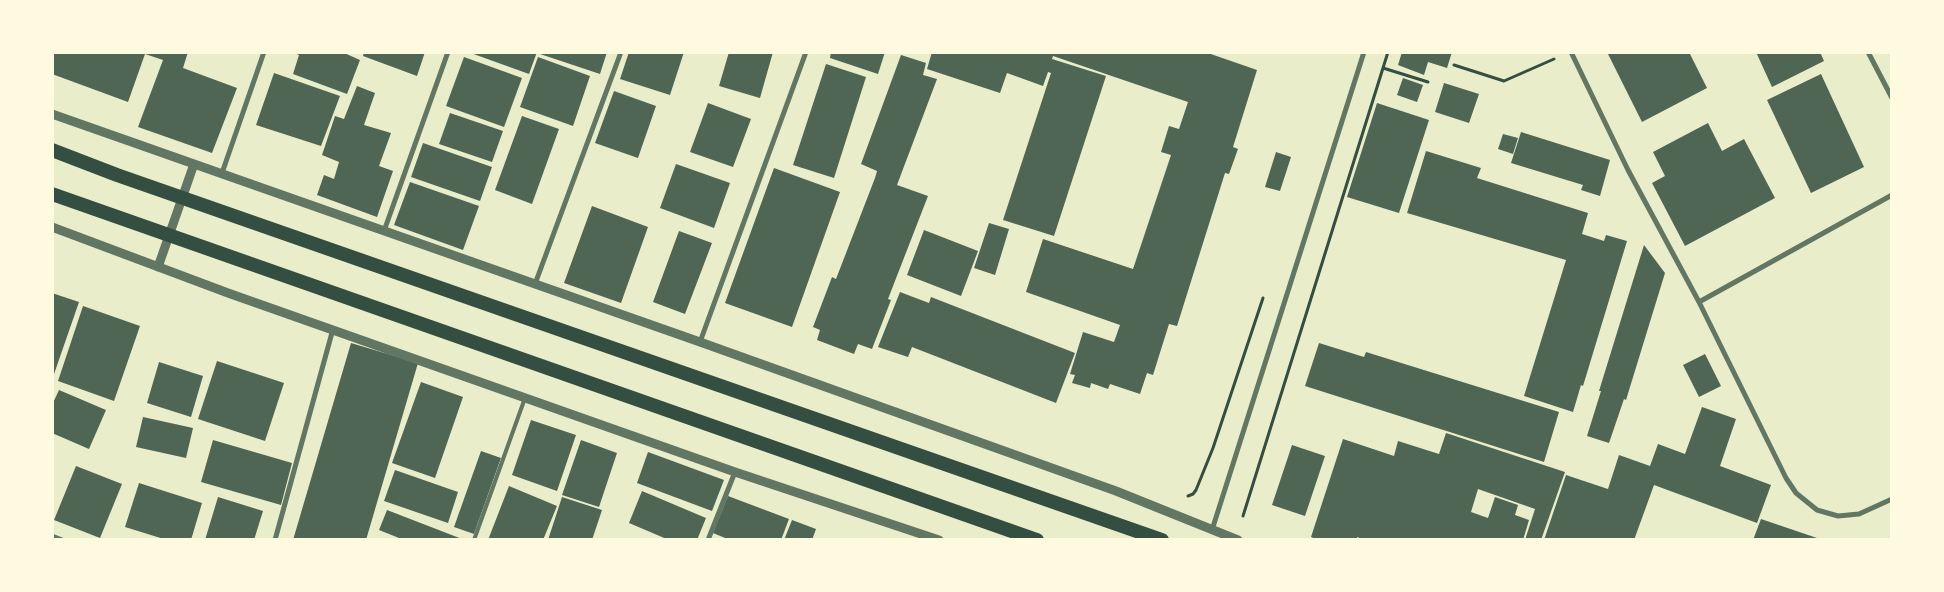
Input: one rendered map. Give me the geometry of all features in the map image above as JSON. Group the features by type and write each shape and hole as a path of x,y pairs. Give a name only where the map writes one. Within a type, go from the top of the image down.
{"highway":[{"path":"52,150 136,181 1113,521 1162,540"},
{"path":"52,194 1036,540"}],"street":[{"path":"222,173 264,52"},
{"path":"384,231 448,52"},
{"path":"535,285 622,52"},
{"path":"700,342 806,52"},
{"path":"1212,530 1364,52"},
{"path":"1571,52 1628,170 1699,302 1786,478 1796,493 1817,510 1838,516 1860,514 1892,499"},
{"path":"1868,52 1892,98"},
{"path":"52,114 700,342 1116,491 1238,540"},
{"path":"158,267 194,164"},
{"path":"1699,302 1892,195"},
{"path":"52,228 333,330 735,472 939,540"},
{"path":"276,540 333,330"},
{"path":"708,540 735,472"},
{"path":"52,536 62,540"}],"lane":[{"path":"474,540 525,398"}],"path":[{"path":"1243,516 1388,52"},
{"path":"1454,65 1504,81 1562,56"},
{"path":"1383,68 1428,82"},
{"path":"1181,497 1193,494 1213,448 1264,296"}],"building":[{"path":"52,52 188,52 183,68 237,88 212,153 138,127 163,60 145,54 128,102 52,74"},
{"path":"292,52 342,52 360,60 347,94 293,74 299,55"},
{"path":"364,52 425,52 417,76 363,56"},
{"path":"468,52 537,52 529,74"},
{"path":"540,52 607,52 600,74 540,54"},
{"path":"629,52 684,52 670,95 620,79"},
{"path":"729,52 773,52 760,98 719,86"},
{"path":"831,52 885,52 878,74 830,58"},
{"path":"932,52 1205,52 1257,70 1233,147 1238,149 1229,174 1225,173 1177,326 1169,324 1153,375 1147,373 1140,394 1110,384 1108,389 1091,383 1090,388 1072,383 1075,375 1070,374 1083,332 1114,342 1120,325 1026,292 1043,239 1133,269 1171,155 1161,152 1169,126 1179,129 1188,102 1053,56 1052,59 1106,76 1054,236 1003,220 1051,73 1048,72 1043,86 1007,73 1000,93 927,69"},
{"path":"1402,52 1452,52 1447,68 1428,62 1424,75 1398,65"},
{"path":"1607,52 1689,52 1707,88 1642,122"},
{"path":"1756,52 1820,52 1824,61 1772,87"},
{"path":"901,55 926,63 923,75 937,79 897,185 928,196 888,299 891,300 872,349 858,344 854,354 817,340 820,330 813,327 832,277 836,279 875,178 877,171 861,164"},
{"path":"464,57 522,78 504,127 446,106"},
{"path":"538,57 590,76 573,126 520,107"},
{"path":"826,64 866,77 834,178 793,165"},
{"path":"274,73 340,96 321,146 256,125"},
{"path":"1821,74 1864,167 1811,193 1767,100"},
{"path":"1403,78 1423,85 1417,102 1397,95"},
{"path":"1444,83 1479,94 1469,123 1435,112"},
{"path":"357,86 375,93 364,125 391,133 379,166 393,171 377,217 317,195 324,175 334,179 339,162 322,155 335,116 344,119"},
{"path":"614,91 656,106 638,158 595,143"},
{"path":"708,103 751,119 733,167 690,152"},
{"path":"1377,103 1429,120 1399,213 1347,197"},
{"path":"450,113 503,131 492,162 439,144"},
{"path":"522,116 559,129 532,204 495,190"},
{"path":"1708,123 1722,151 1744,139 1775,198 1685,246 1652,183 1665,176 1653,152"},
{"path":"1521,132 1610,160 1600,196 1581,190 1583,185 1511,163"},
{"path":"1503,134 1518,138 1513,154 1498,149"},
{"path":"423,143 492,167 480,201 411,177"},
{"path":"1426,151 1481,168 1477,178 1588,213 1582,234 1604,241 1606,235 1627,241 1583,386 1581,385 1573,412 1524,396 1566,260 1407,213"},
{"path":"1276,152 1291,157 1280,191 1265,187"},
{"path":"676,164 730,183 714,228 660,208"},
{"path":"774,168 840,192 792,327 725,303"},
{"path":"410,182 479,206 463,250 394,225"},
{"path":"592,206 648,227 621,303 564,283"},
{"path":"989,223 1009,229 995,275 974,268"},
{"path":"924,230 978,251 961,296 907,275"},
{"path":"679,231 712,243 685,314 653,302"},
{"path":"1644,245 1665,273 1626,400 1624,399 1609,443 1587,436"},
{"path":"900,292 929,303 931,297 1075,353 1056,403 912,347 908,357 878,347"},
{"path":"52,293 79,302 53,377 52,377"},
{"path":"83,306 140,326 114,401 58,381"},
{"path":"351,343 418,363 366,540 293,540"},
{"path":"1319,343 1364,357 1366,352 1559,412 1544,462 1305,386"},
{"path":"1705,354 1721,386 1699,397 1683,365"},
{"path":"217,361 284,383 265,441 198,419"},
{"path":"159,362 203,376 191,417 147,403"},
{"path":"421,382 463,397 435,478 392,463"},
{"path":"59,390 106,410 89,449 52,433 52,405"},
{"path":"1702,407 1736,419 1720,466 1771,485 1757,523 1654,485 1634,540 1544,540 1566,475 1608,489 1619,455 1650,466 1658,444 1685,454"},
{"path":"143,417 193,428 186,458 136,447"},
{"path":"531,420 576,435 557,491 512,475"},
{"path":"1446,433 1565,472 1541,540 1525,540 1535,509 1478,489 1471,512 1488,518 1495,497 1518,505 1515,515 1529,520 1523,540 1365,540 1357,537 1357,540 1338,538 1337,540 1318,540 1311,537 1343,439 1394,456 1398,441 1439,454"},
{"path":"213,440 292,463 281,505 201,482"},
{"path":"581,440 617,453 599,507 562,495"},
{"path":"1292,445 1325,456 1305,516 1272,505"},
{"path":"481,451 501,458 474,534 454,527"},
{"path":"648,452 724,480 712,511 637,483"},
{"path":"76,466 122,484 100,538 54,520"},
{"path":"395,470 458,492 448,523 384,501"},
{"path":"139,483 202,503 191,540 167,540 125,527"},
{"path":"509,486 557,506 543,540 488,540"},
{"path":"642,491 706,518 697,540 669,540 629,523"},
{"path":"728,496 789,519 781,540 730,540 713,533"},
{"path":"218,497 263,511 254,540 205,540"},
{"path":"562,497 602,510 592,540 548,540"},
{"path":"387,510 462,540 404,540 379,530"},
{"path":"1761,519 1817,538 1817,540 1753,540"},
{"path":"792,520 816,529 812,540 784,540"}]}
